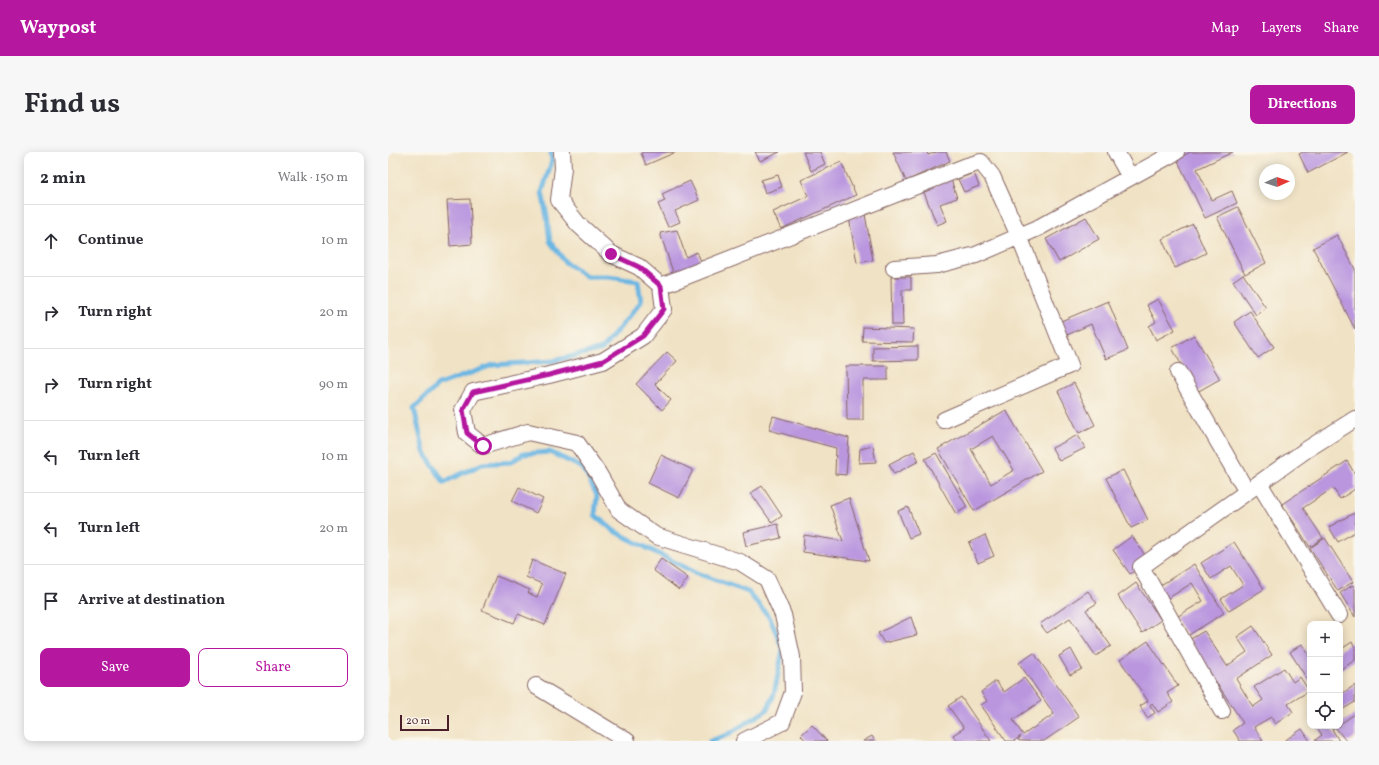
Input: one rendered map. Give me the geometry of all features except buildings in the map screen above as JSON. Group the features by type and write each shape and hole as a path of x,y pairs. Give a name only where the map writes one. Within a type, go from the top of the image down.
{"street":[{"path":"562,152 563,168 559,200 578,224 611,254 639,267 661,286 664,309 643,336 603,361 473,392 463,410 467,433 483,446 528,432 578,443 598,473 619,510 656,536 740,562 767,579 783,615 792,657 793,692 782,722 744,741"},
{"path":"1116,152 1130,177"},
{"path":"894,268 937,265 976,254 1020,236 1038,228 1176,152"},
{"path":"661,286 981,162 992,176 1020,236 1070,364 944,420"},
{"path":"1178,372 1253,488 1339,615"},
{"path":"1222,711 1141,567 1306,450 1355,419"},
{"path":"536,686 627,741"}],"waterway":[{"path":"551,152 552,161 542,192 550,241 565,262 587,277 608,277 638,281 641,302 602,349 553,361 493,365 438,385 414,408 424,452 444,482 482,464 511,462 523,454 550,452 583,468 597,495 595,515 614,531 694,572 748,592 770,618 783,649 774,694 767,710 727,735 710,741"}],"route":[{"path":"483,446 467,433 463,410 473,392 603,361 643,336 664,309 661,286 639,267 611,254"}]}
